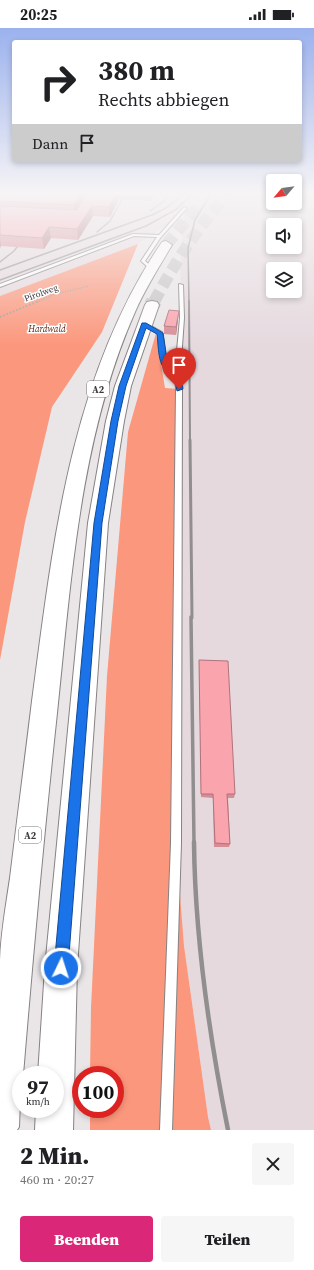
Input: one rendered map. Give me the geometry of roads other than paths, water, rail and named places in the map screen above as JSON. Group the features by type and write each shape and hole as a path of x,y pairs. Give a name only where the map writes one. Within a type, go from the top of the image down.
{"highway":[{"name":"A2","path":"0,1127 36,777 57,601 76,478 87,429 106,362 124,320 159,250"},
{"name":"A2","path":"54,1130 61,968 98,523 116,414 123,386 152,305"}],"lane":[{"path":"0,286 112,243"},
{"path":"148,243 159,250 163,243"},
{"path":"166,1130 176,843 179,397 177,375 182,318 181,285"},
{"path":"144,324 160,333 164,366 170,373 177,375"}],"tunnel":[{"path":"154,302 188,243"},
{"path":"152,305 154,301"}],"railway":[{"path":"0,262 14,251 20,243"},
{"path":"0,270 73,243"},
{"path":"0,280 99,243"},
{"path":"189,243 189,302"},
{"path":"189,301 190,441"},
{"path":"190,440 192,618"},
{"path":"191,617 194,843"},
{"path":"194,842 197,915 204,987 228,1130"}],"park label":[{"name":"Hardwald","path":"47,329"}]}
